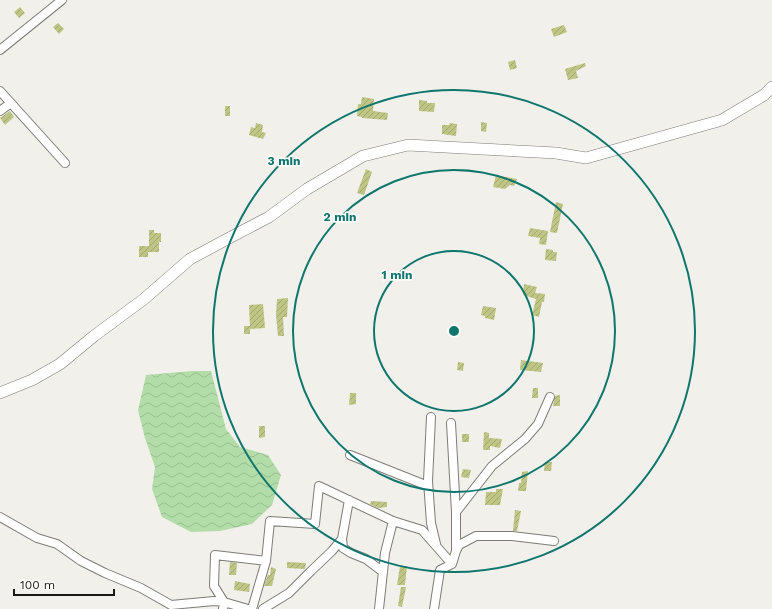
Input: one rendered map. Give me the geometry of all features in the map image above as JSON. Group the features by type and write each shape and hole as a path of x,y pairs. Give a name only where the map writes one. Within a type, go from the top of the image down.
{"street":[{"path":"0,50 62,0"},
{"path":"0,393 32,380 60,364 94,336 144,299 190,259 269,217 307,189 363,156 408,145 556,153 586,158 722,120 764,95 772,87"},
{"path":"0,91 65,163"},
{"path":"0,111 11,103"},
{"path":"456,512 492,466 525,438 538,424 550,397"},
{"path":"431,418 428,486 431,523 437,546"},
{"path":"451,423 456,512 456,551"},
{"path":"350,455 428,486"},
{"path":"252,609 266,561 270,521 315,524 319,486 393,521 422,530 452,564"},
{"path":"349,500 342,539 343,548 366,559 383,572"},
{"path":"0,517 37,538 57,544 81,561 141,588 171,607 214,601 224,605 248,609"},
{"path":"379,609 385,553 393,521"},
{"path":"434,609 440,570 452,564 458,545 476,536 512,536 554,541"},
{"path":"263,609 289,593 332,551 342,539"},
{"path":"224,605 214,586 215,555 266,561"}],"water":[{"path":"211,371 226,429 240,447 268,455 281,475 272,505 252,524 220,531 191,532 162,517 152,489 155,467 145,438 138,410 146,375"}],"building":[{"path":"20,7 25,13 19,18 14,12"},
{"path":"58,23 64,29 59,34 53,27"},
{"path":"564,25 567,32 554,37 551,29"},
{"path":"515,60 517,68 510,70 508,62"},
{"path":"585,63 586,66 576,71 578,78 568,80 565,69"},
{"path":"362,97 374,99 373,111 388,113 387,120 362,118 357,116 358,104 361,104"},
{"path":"419,100 427,101 427,103 435,103 434,112 419,111"},
{"path":"225,106 230,106 230,116 225,116"},
{"path":"10,111 14,117 5,125 0,118"},
{"path":"481,122 487,123 486,132 481,131"},
{"path":"256,123 263,125 262,132 266,133 263,139 249,135 251,127 255,128"},
{"path":"450,123 457,124 456,136 442,134 442,125 449,125"},
{"path":"366,169 372,172 364,195 357,193"},
{"path":"496,175 517,179 514,186 510,185 505,189 493,187"},
{"path":"556,202 563,204 557,233 550,232"},
{"path":"530,228 548,231 546,245 539,244 540,238 528,236"},
{"path":"149,230 154,230 154,233 161,233 159,252 148,252 148,257 139,257 139,246 149,246"},
{"path":"546,249 557,252 556,261 545,260"},
{"path":"524,284 537,287 535,293 545,294 539,317 532,315 536,299 523,295"},
{"path":"288,298 287,317 283,317 284,336 278,336 276,315 277,299"},
{"path":"263,304 265,328 250,329 249,305"},
{"path":"483,306 496,308 494,320 485,318 485,316 481,315"},
{"path":"244,326 250,326 250,334 244,334"},
{"path":"521,360 543,363 541,372 520,370"},
{"path":"458,362 464,363 463,371 457,370"},
{"path":"533,388 538,388 538,398 532,398"},
{"path":"350,393 356,393 356,404 349,405"},
{"path":"560,395 560,406 553,406 555,396"},
{"path":"259,426 265,426 265,437 259,438"},
{"path":"484,432 489,433 489,438 502,439 500,448 490,446 490,450 483,450"},
{"path":"462,434 469,434 469,442 462,442"},
{"path":"545,462 552,462 551,471 544,471"},
{"path":"463,469 471,470 469,478 461,477"},
{"path":"528,471 526,491 518,491 519,483 521,483 522,472"},
{"path":"496,489 503,489 500,505 485,505 486,492 496,492"},
{"path":"371,501 387,502 387,507 378,508 370,504"},
{"path":"515,510 521,511 517,531 513,531"},
{"path":"230,562 237,563 236,575 229,575"},
{"path":"287,562 306,563 305,569 287,568"},
{"path":"400,566 407,566 405,585 397,585"},
{"path":"271,567 276,569 272,586 264,586 268,575 270,575"},
{"path":"235,581 250,584 249,592 234,590"},
{"path":"401,587 406,587 402,607 398,606"}]}
